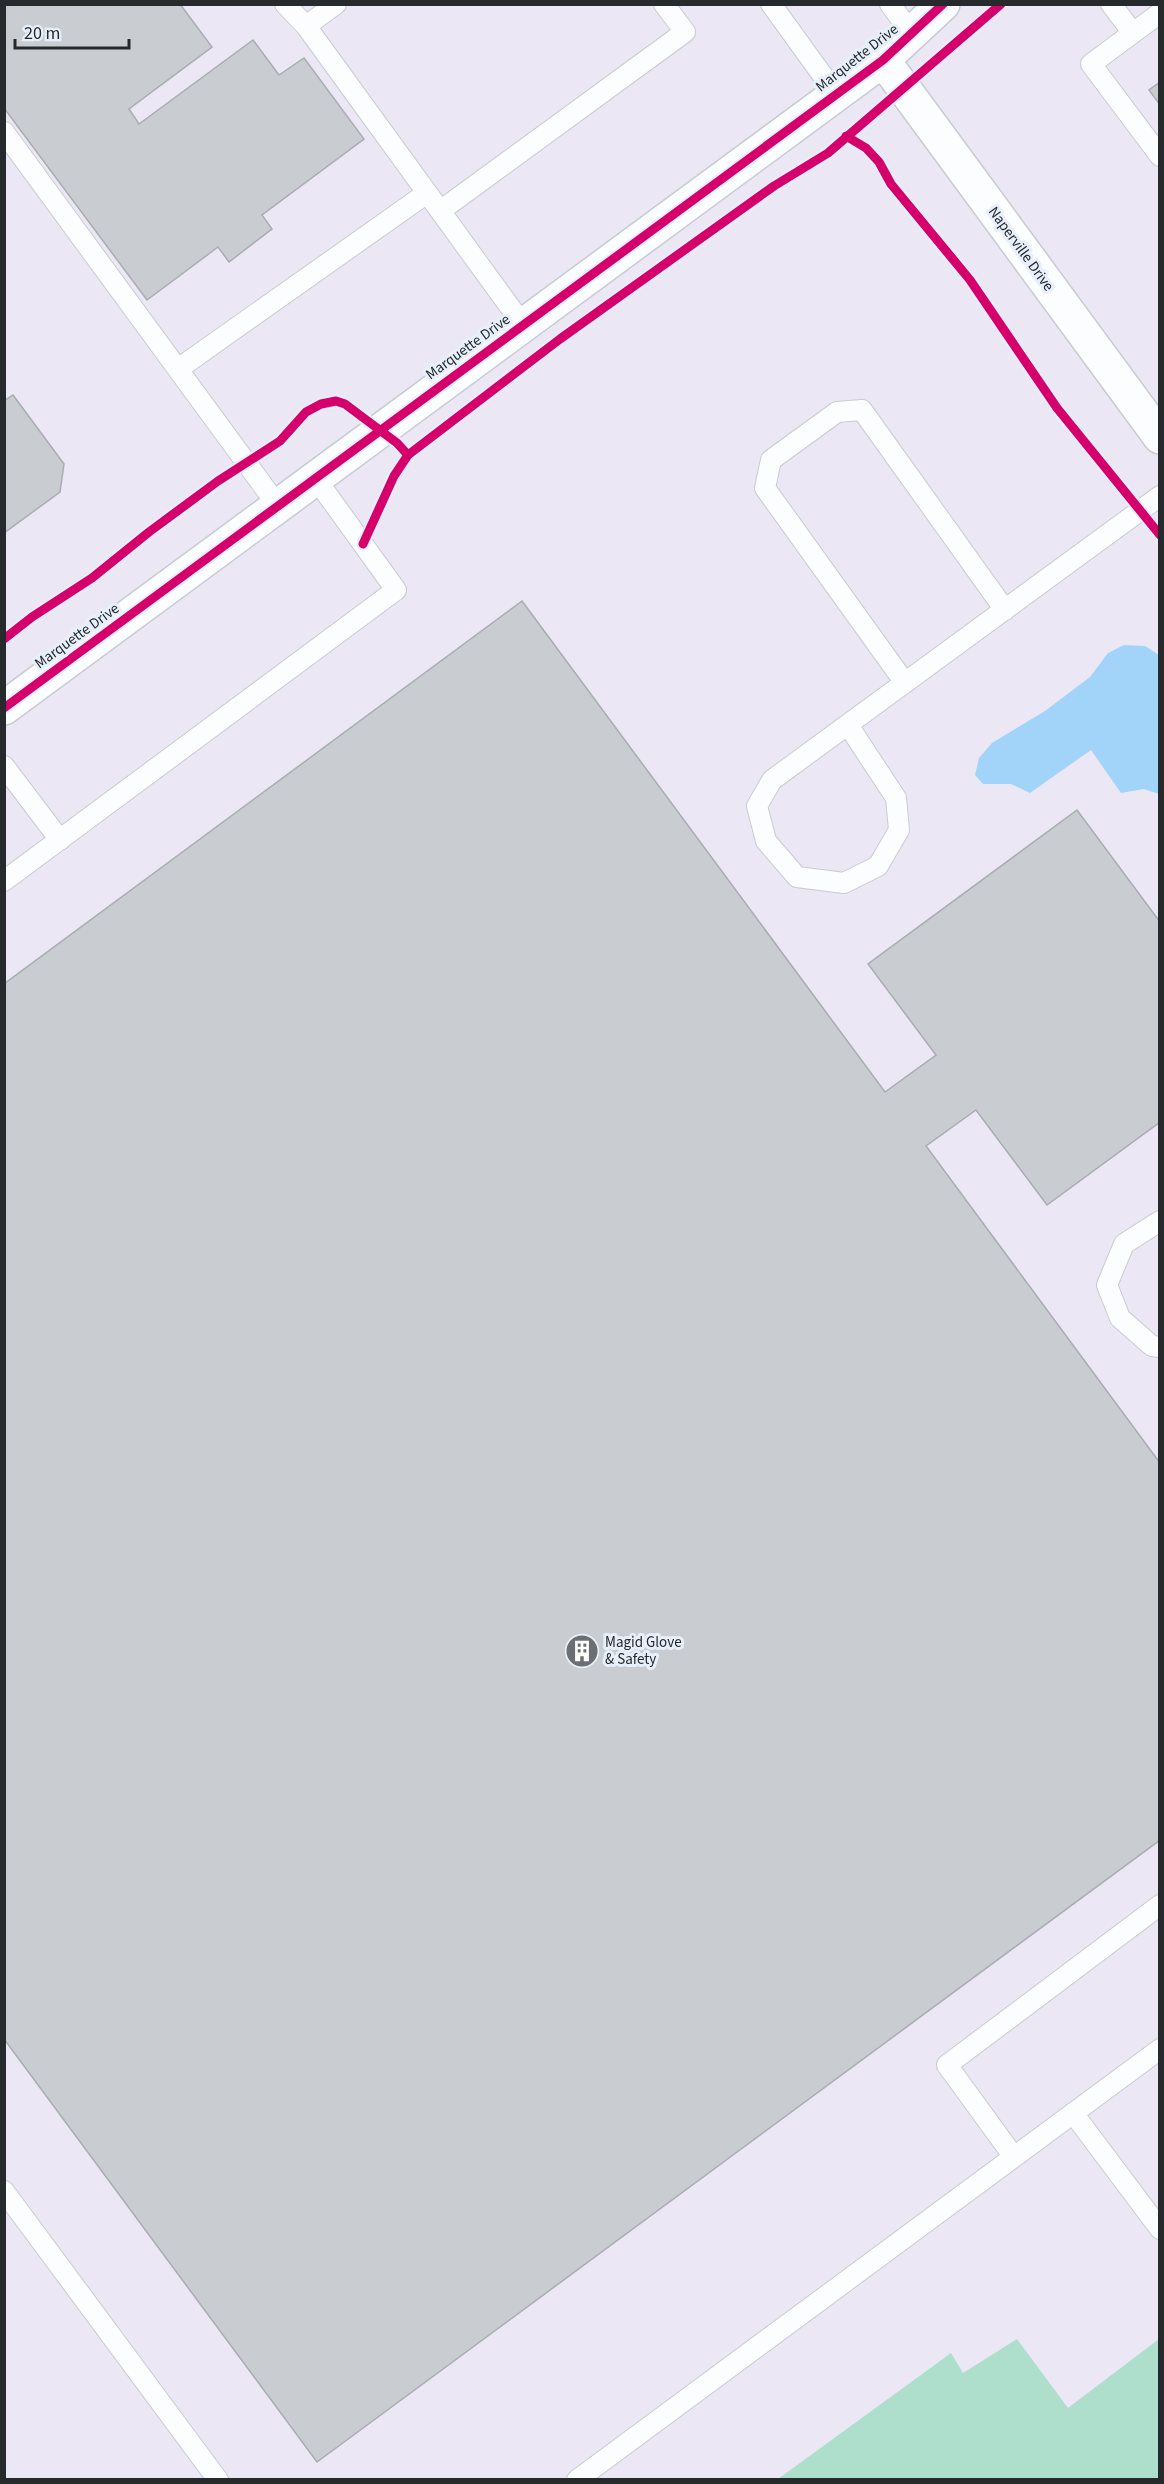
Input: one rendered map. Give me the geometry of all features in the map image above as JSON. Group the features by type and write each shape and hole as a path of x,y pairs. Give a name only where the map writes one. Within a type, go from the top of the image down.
{"street":[{"name":"Marquette Drive","path":"4,708 883,60 943,4"},
{"name":"Naperville Drive","path":"883,60 1160,437"}],"lane":[{"path":"285,4 306,26 523,325"},
{"path":"306,26 336,4"},
{"path":"440,211 684,32 664,4"},
{"path":"771,4 836,94"},
{"path":"890,4 912,34"},
{"path":"1111,4 1133,33"},
{"path":"1160,13 1091,64 1160,156"},
{"path":"4,132 278,506"},
{"path":"178,369 427,193"},
{"path":"905,683 765,488 771,460 818,425 837,412 862,410 1005,610"},
{"path":"4,881 396,590 316,479"},
{"path":"848,725 896,798 898,830 878,866 844,883 797,877 766,841 757,806 772,780 1160,496"},
{"path":"4,766 60,840"},
{"path":"1160,1221 1124,1244 1107,1285 1120,1318 1152,1346 1160,1347"},
{"path":"1014,2157 947,2065 1160,1905"},
{"path":"577,2480 1160,2049"},
{"path":"1073,2114 1160,2229"},
{"path":"4,2192 218,2480"}],"shaded area":[{"path":"5,5 1159,5 1159,2479 5,2479"}],"green space":[{"path":"1017,2339 1068,2408 1159,2339 1159,2479 778,2479 951,2353 963,2373"}],"water":[{"path":"1124,645 1145,646 1159,655 1159,794 1144,789 1121,793 1091,750 1030,793 1011,784 983,784 975,775 979,758 992,743 1045,711 1090,677 1108,653"}],"building":[{"path":"4,4 180,4 212,47 129,109 139,124 253,40 279,75 304,58 364,139 262,215 272,229 229,262 218,247 147,300 4,108"},
{"path":"1160,82 1160,105 1149,90"},
{"path":"13,395 64,464 60,492 4,533 4,401"},
{"name":"Magid Glove & Safety","path":"522,601 885,1092 936,1055 868,964 1077,810 1160,922 1160,1122 1047,1205 976,1110 926,1146 1160,1463 1160,1840 317,2462 4,2039 4,984"}],"cycle path":[{"path":"4,708 883,60 943,4"},
{"path":"363,544 394,476 408,455 560,339 774,186 828,153 1001,4"},
{"path":"846,136 866,148 879,162 891,184 970,280 1057,408 1160,535"},
{"path":"4,639 32,617 92,578 218,481 280,441 306,412 321,404 336,401 345,404 397,443 408,455"}],"place":[{"name":"Magid Glove & Safety","path":"582,1651"}]}
